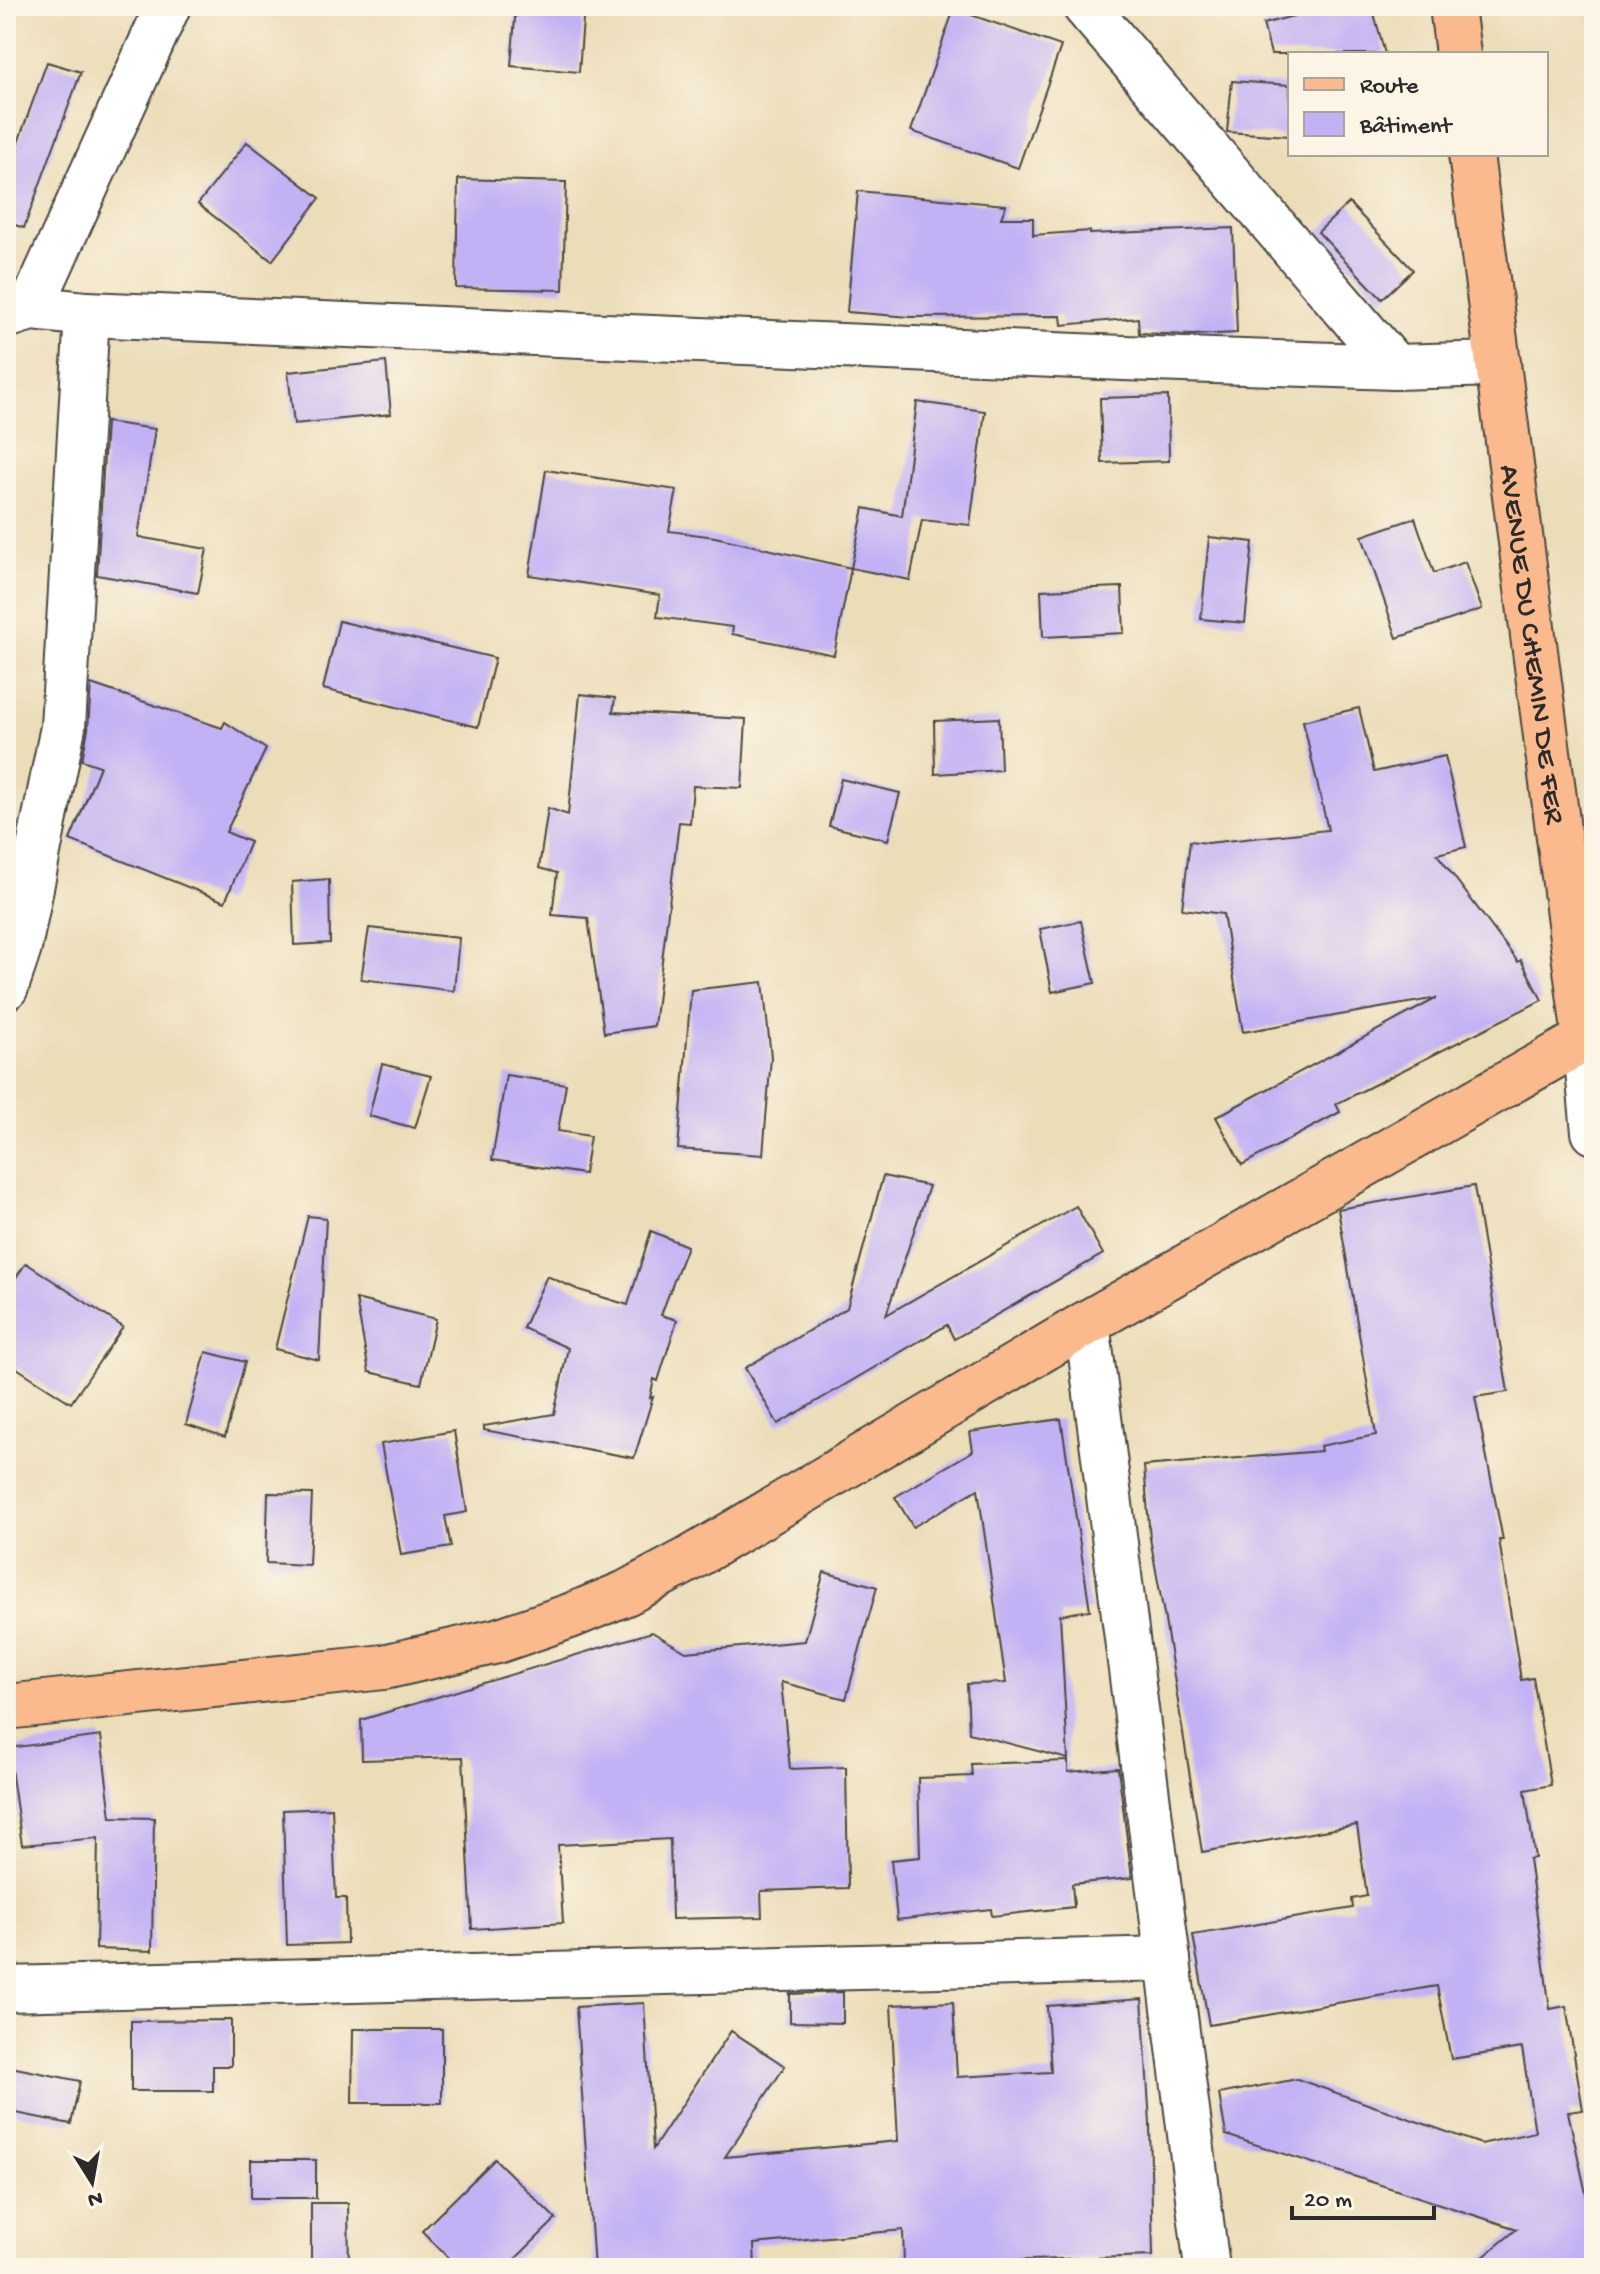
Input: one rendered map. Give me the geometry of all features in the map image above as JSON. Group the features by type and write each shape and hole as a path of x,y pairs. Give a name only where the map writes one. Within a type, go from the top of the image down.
{"main road":[{"path":"1452,6 1458,52"},
{"name":"AVENUE DU CHEMIN DE FER","path":"1471,156 1590,1037"},
{"path":"6,1707 384,1667 497,1641 626,1593 688,1560 1087,1323 1590,1037"}],"street":[{"path":"168,6 19,312 1124,358 1395,367 1498,364"},
{"path":"1085,6 1395,367"},
{"path":"6,987 19,948 63,727 87,314"},
{"name":"AVENUE DU CHEMIN DE FER","path":"1590,1037 1594,1132"},
{"path":"1087,1323 1207,2268"},
{"path":"6,1989 1168,1959"}],"building":[{"path":"516,6 584,6 579,72 511,66"},
{"path":"1331,6 1372,6 1384,52 1271,54 1263,24"},
{"path":"954,9 1061,46 1018,168 911,131"},
{"path":"47,62 81,72 24,228 6,222 6,176"},
{"path":"1232,81 1288,85 1288,136 1227,132"},
{"path":"247,142 320,198 272,261 198,204"},
{"path":"458,179 566,182 563,290 456,288"},
{"path":"858,191 1006,205 1001,218 1033,218 1033,235 1233,228 1237,333 1139,333 1138,318 1062,325 1061,316 911,317 847,312"},
{"path":"1349,203 1413,270 1382,299 1318,232"},
{"path":"386,362 391,414 294,424 288,372"},
{"path":"1168,396 1169,461 1102,463 1100,398"},
{"path":"917,402 985,411 970,525 922,520 910,580 851,568 864,508 902,516"},
{"path":"106,422 155,429 138,537 207,549 198,593 97,575"},
{"path":"546,470 677,490 669,531 715,537 851,568 834,655 732,634 733,627 657,617 660,595 529,575"},
{"path":"1415,518 1434,573 1465,562 1482,609 1397,638 1362,536"},
{"path":"1209,537 1253,542 1245,623 1201,619"},
{"path":"1122,587 1124,633 1043,637 1041,590"},
{"path":"339,621 495,658 478,727 323,689"},
{"path":"91,684 222,728 225,722 266,749 226,832 250,842 225,902 70,840 100,766 82,760"},
{"path":"580,694 615,698 613,712 746,719 742,788 693,786 690,823 679,822 654,1026 604,1033 588,918 552,915 557,873 539,868 548,808 568,815"},
{"path":"1359,708 1374,772 1445,756 1466,847 1437,854 1518,962 1521,960 1542,1000 1336,1104 1340,1112 1242,1165 1216,1117 1437,998 1243,1032 1223,914 1182,909 1190,841 1208,843 1328,830 1303,721"},
{"path":"999,718 1001,770 935,774 934,721"},
{"path":"841,779 900,793 888,840 829,826"},
{"path":"329,879 330,943 294,945 292,882"},
{"path":"1081,921 1095,983 1052,992 1040,929"},
{"path":"369,928 459,938 454,991 361,979"},
{"path":"763,982 771,1057 763,1155 678,1149 691,990"},
{"path":"382,1064 431,1076 415,1128 369,1116"},
{"path":"506,1075 566,1084 558,1131 590,1136 584,1174 492,1160"},
{"path":"883,1176 929,1186 886,1315 1076,1206 1103,1254 954,1339 947,1325 778,1424 745,1368 847,1308"},
{"path":"1474,1186 1508,1392 1475,1397 1503,1540 1499,1540 1521,1680 1533,1678 1551,1785 1525,1790 1535,1858 1529,1859 1550,2009 1566,2006 1583,2110 1568,2112 1594,2230 1594,2268 1470,2268 1517,2229 1226,2135 1219,2094 1297,2079 1481,2144 1535,2132 1522,2048 1451,2059 1437,1986 1209,2025 1193,1935 1353,1908 1352,1899 1367,1896 1357,1825 1202,1852 1150,1538 1144,1466 1321,1451 1320,1446 1376,1435 1338,1209"},
{"path":"308,1216 326,1218 319,1360 275,1349"},
{"path":"651,1231 687,1246 661,1315 677,1320 658,1381 654,1379 650,1398 653,1397 634,1458 484,1430 484,1426 554,1414 568,1348 523,1328 547,1276 628,1305"},
{"path":"26,1263 123,1327 71,1403 6,1361 6,1292"},
{"path":"356,1299 436,1319 421,1384 369,1372"},
{"path":"206,1352 245,1362 225,1437 186,1424"},
{"path":"1061,1419 1090,1610 1060,1615 1068,1759 969,1733 967,1684 1006,1683 978,1489 913,1527 895,1497 973,1451 970,1432"},
{"path":"454,1431 467,1512 445,1516 451,1547 401,1555 381,1444"},
{"path":"268,1493 312,1494 309,1565 266,1563"},
{"path":"824,1572 877,1587 846,1699 781,1682 790,1769 846,1767 848,1888 761,1891 762,1917 672,1919 670,1839 558,1845 563,1923 472,1929 463,1757 362,1760 361,1720 652,1632 686,1652 805,1641"},
{"path":"101,1736 111,1817 154,1818 152,1951 96,1949 98,1838 22,1845 8,1748"},
{"path":"1068,1761 1068,1772 1118,1768 1132,1878 1072,1884 1074,1907 992,1916 991,1909 897,1920 891,1860 920,1857 918,1778 972,1776 971,1764"},
{"path":"332,1808 336,1898 346,1898 347,1943 287,1945 283,1810"},
{"path":"843,1992 843,2023 790,2022 790,1994"},
{"path":"1142,1999 1150,2123 1153,2256 904,2264 903,2230 754,2244 755,2268 594,2268 576,2007 644,2003 653,2149 731,2031 785,2066 725,2157 898,2141 891,2005 953,2002 957,2077 1051,2072 1047,2006"},
{"path":"231,2020 231,2066 213,2066 213,2091 131,2091 131,2021"},
{"path":"353,2029 442,2029 442,2103 352,2103"},
{"path":"6,2066 80,2081 71,2124 6,2111"},
{"path":"495,2159 556,2219 506,2268 458,2268 422,2231"},
{"path":"251,2160 316,2160 316,2198 251,2198"},
{"path":"311,2203 348,2203 349,2268 311,2268"}]}
